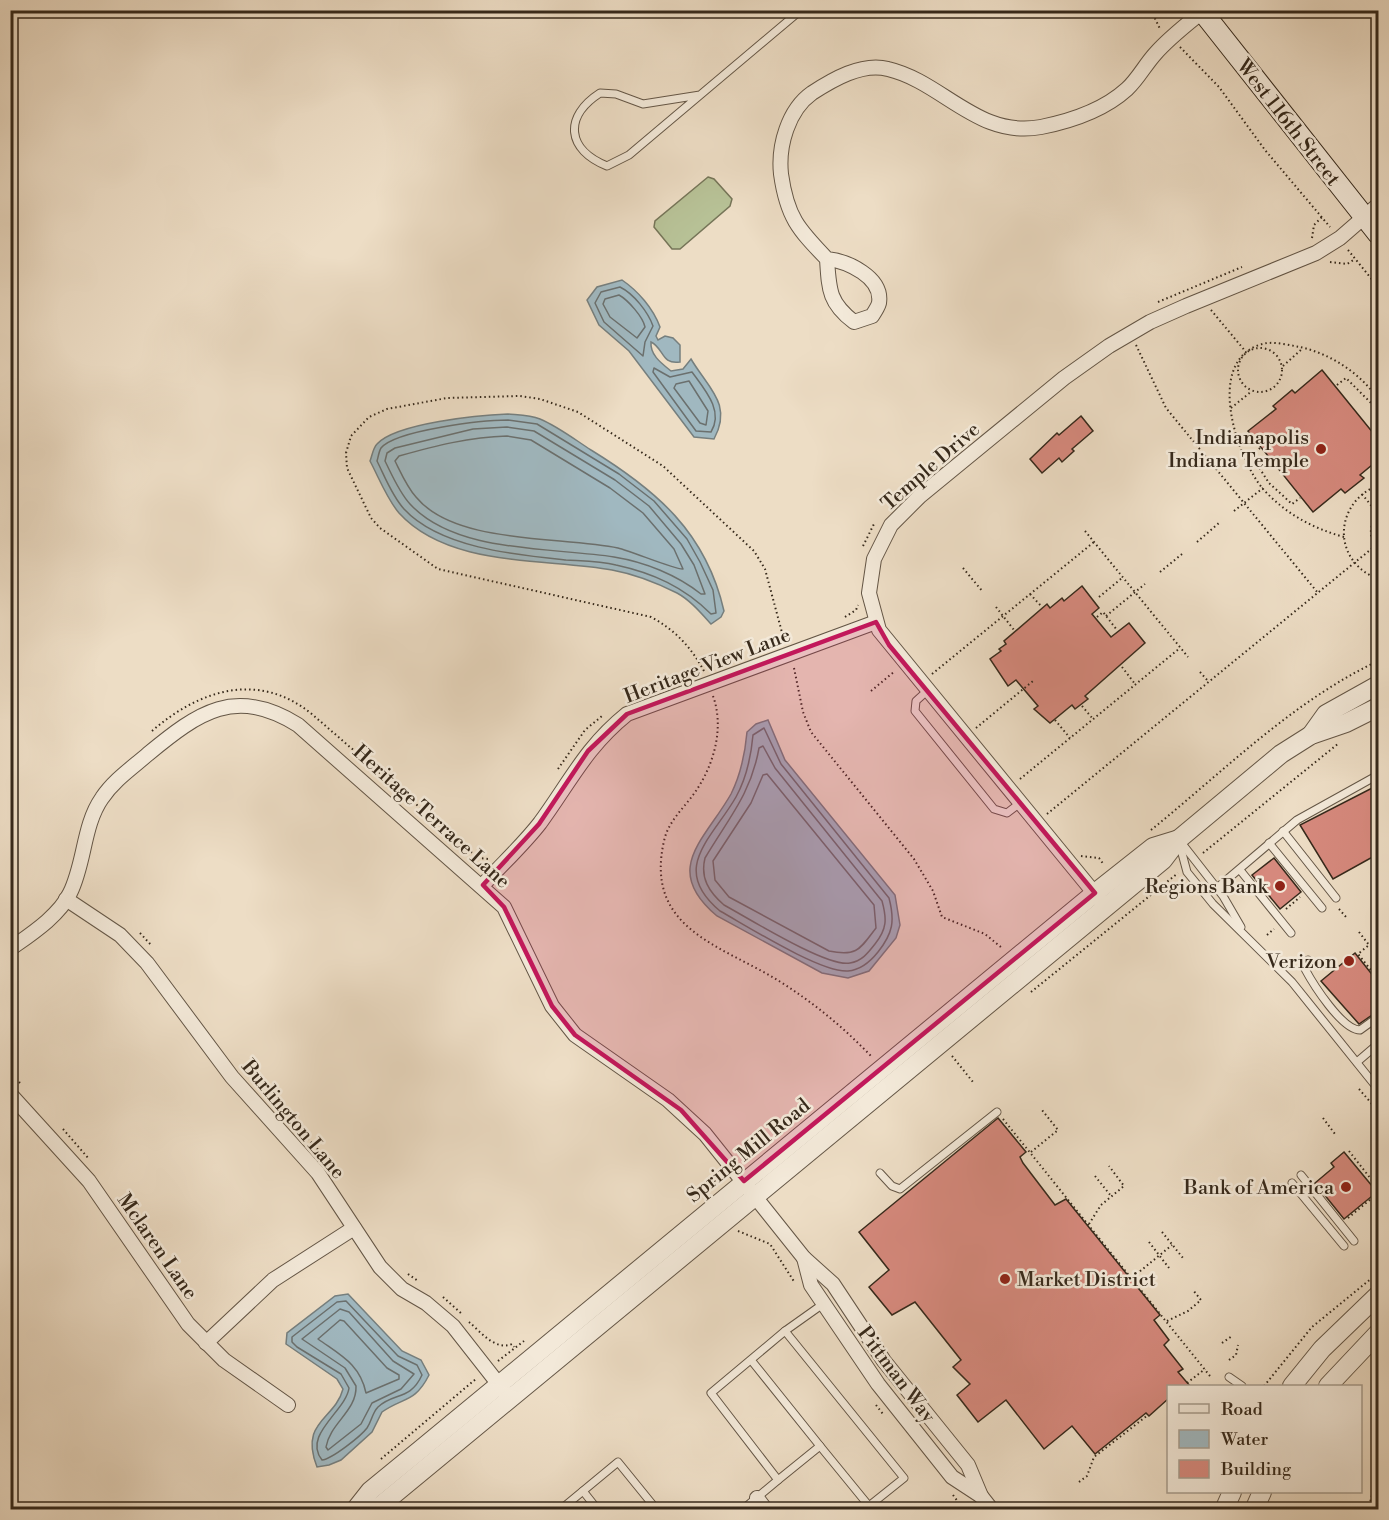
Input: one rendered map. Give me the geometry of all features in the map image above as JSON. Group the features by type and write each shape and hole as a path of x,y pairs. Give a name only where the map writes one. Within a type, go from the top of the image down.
{"main road":[{"name":"West 116th Street","path":"1202,11 1372,212 1378,234"}],"street":[{"path":"827,259 838,260 865,273 876,288 879,303 872,316 854,322 838,309 830,294 827,259 798,228 786,207 781,168 782,148 793,113 805,98 825,84 867,68 887,68 921,84 979,119 1011,129 1059,123 1109,103 1127,89 1166,42 1202,11"},
{"name":"Temple Drive","path":"1100,900 890,645 876,621 869,593 874,559 891,525 920,496 1064,378 1109,346 1150,322 1316,253 1340,238 1372,212"},
{"name":"Heritage View Lane","path":"483,885 539,824 588,751 604,733 627,714 710,685 876,621"},
{"name":"Spring Mill Road","path":"1311,735 1326,714 1378,685"},
{"name":"Heritage Terrace Lane","path":"66,898 74,883 94,812 110,787 185,724 212,711 248,704 276,711 298,725 483,885 504,907 552,1006 575,1035 681,1110 705,1134 749,1188"},
{"name":"Spring Mill Road","path":"355,1509 379,1484 504,1390 1100,900 1163,860 1179,838 1281,754 1311,735 1346,723 1378,707"},
{"path":"10,949 45,921 66,898"},
{"name":"Burlington Lane","path":"66,898 120,935 147,963 232,1077 318,1173 380,1267 402,1289 426,1303 453,1326 504,1390"},
{"name":"Mclaren Lane","path":"10,1094 75,1163 170,1300 206,1343 245,1376 288,1405"},
{"name":"Pittman Way","path":"749,1188 804,1258 833,1284 884,1361 968,1465 981,1496"},
{"path":"206,1343 273,1280 354,1228"},
{"name":"Pittman Way","path":"804,1258 811,1286 878,1384 952,1477 981,1496 992,1509"},
{"path":"1293,1385 1329,1342 1378,1296"},
{"path":"1329,1385 1378,1333"},
{"name":"Spring Mill Road","path":"375,1509 504,1390"},
{"path":"1224,1509 1231,1493"},
{"path":"1254,1509 1262,1493"},
{"path":"757,1498 766,1509"}],"lane":[{"path":"700,94 643,104 616,94 600,93 579,113 573,125 576,142 584,154 608,166 629,155 801,10"},
{"path":"927,691 916,701 915,711 994,809 1007,813 1020,803"},
{"path":"1217,888 1297,820 1378,776"},
{"path":"1283,831 1336,897"},
{"path":"1179,838 1217,888 1246,934"},
{"path":"1179,838 1186,872 1214,904 1292,982 1378,1089"},
{"path":"1269,843 1322,908"},
{"path":"1240,870 1291,933"},
{"path":"1308,960 1305,969 1313,984 1347,1026 1360,1030 1378,1017"},
{"path":"1357,1062 1378,1044"},
{"path":"880,1173 892,1186 900,1189 999,1114"},
{"path":"1301,1175 1354,1241"},
{"path":"1292,1183 1344,1246"},
{"path":"778,1480 711,1393 785,1331 823,1304"},
{"path":"751,1360 869,1506 904,1478 785,1331"},
{"path":"1232,1385 1229,1377 1241,1385"},
{"path":"742,1509 820,1446"},
{"path":"560,1509 618,1462 657,1509"},
{"path":"583,1491 598,1509"}],"path":[{"path":"1151,10 1166,42 1179,46 1219,87 1265,150 1340,238 1378,287"},
{"path":"1312,240 1314,225 1322,217"},
{"path":"1154,304 1187,288 1246,265"},
{"path":"1209,308 1246,353"},
{"path":"1337,385 1346,378 1373,405 1378,400 1371,390 1338,363 1304,348 1267,343 1246,353 1238,368 1239,376 1243,384 1252,391 1267,392 1275,388 1280,381 1282,366 1278,356 1271,350 1254,348 1246,353 1236,364 1232,377 1231,408 1239,448 1263,488 1296,518 1344,537"},
{"path":"1136,345 1166,408 1318,593"},
{"path":"1282,366 1304,348"},
{"path":"1365,395 1371,390"},
{"path":"1231,408 1252,391"},
{"path":"871,1056 814,1004 778,980 689,930 667,897 661,868 666,832 702,780 716,747 717,718 710,685 704,671 685,642 669,627 651,617 438,569 380,528 371,518 347,468 346,453 351,436 369,417 400,405 497,394 540,399 578,412 635,446 663,466 740,536 754,551 765,569 797,678 802,712 810,732 914,859 933,891 942,917 984,934 1003,949"},
{"path":"1260,448 1251,455 1264,477 1292,504 1300,498"},
{"path":"1258,482 1264,477"},
{"path":"1378,485 1354,501 1346,518 1344,537 1355,563 1378,579"},
{"path":"1267,492 1273,487"},
{"path":"1234,511 1263,488"},
{"path":"1044,810 1047,814 1355,563 1377,548 1370,530 1378,514 1362,494"},
{"path":"861,553 878,519"},
{"path":"1197,542 1219,523"},
{"path":"1085,531 1188,657"},
{"path":"932,674 1094,542"},
{"path":"1160,572 1182,554"},
{"path":"963,568 983,592"},
{"path":"1099,597 1123,577"},
{"path":"1106,616 1145,584"},
{"path":"1030,594 1041,607"},
{"path":"837,621 856,610 858,601"},
{"path":"996,607 1014,630"},
{"path":"856,610 860,613"},
{"path":"1097,617 1103,612 1117,630"},
{"path":"774,645 785,641"},
{"path":"1021,783 1018,780 1180,648"},
{"path":"1122,667 1135,684"},
{"path":"704,671 714,668"},
{"path":"871,691 897,669"},
{"path":"1200,672 1208,682"},
{"path":"983,736 976,728 1033,681"},
{"path":"149,734 182,707 215,693 249,690 285,698 313,715 478,858 483,860 492,856"},
{"path":"1082,706 1093,719"},
{"path":"555,774 585,730 609,711"},
{"path":"1055,720 1070,738"},
{"path":"1207,849 1344,739"},
{"path":"1074,848 1081,856 1099,858 1104,865"},
{"path":"1288,917 1283,911 1301,896 1306,903"},
{"path":"1339,909 1346,917"},
{"path":"1267,936 1277,926"},
{"path":"133,928 157,953"},
{"path":"1359,932 1369,945 1358,954 1378,979"},
{"path":"1372,971 1378,966"},
{"path":"952,1055 973,1082"},
{"path":"10,1072 23,1087"},
{"path":"258,1083 325,1159"},
{"path":"1359,1089 1372,1104"},
{"path":"1030,1153 1058,1130 1042,1110"},
{"path":"999,1114 1210,1376"},
{"path":"1323,1118 1335,1134"},
{"path":"62,1128 92,1162"},
{"path":"1349,1151 1378,1188"},
{"path":"713,1166 715,1185"},
{"path":"1089,1224 1101,1205 1124,1186 1109,1166"},
{"path":"1095,1176 1111,1196"},
{"path":"1344,1221 1378,1193"},
{"path":"738,1231 770,1244 797,1286"},
{"path":"1162,1232 1183,1258"},
{"path":"1149,1242 1169,1268"},
{"path":"1132,1278 1172,1242"},
{"path":"401,1269 422,1283"},
{"path":"1265,1385 1311,1327 1378,1273"},
{"path":"1167,1322 1201,1300 1193,1290"},
{"path":"436,1293 493,1342 503,1347 512,1344 514,1347"},
{"path":"1222,1343 1232,1336"},
{"path":"1229,1360 1236,1355 1238,1345"},
{"path":"1187,1383 1205,1369"},
{"path":"1079,1482 1087,1476 1094,1457 1148,1415"},
{"path":"1368,1509 1378,1473"}],"highlighted area":[{"path":"876,622 889,645 1095,893 744,1181 681,1110 575,1035 552,1006 504,907 483,885 539,824 588,751 627,714"}],"green space":[{"path":"708,177 714,179 732,199 730,206 680,249 672,249 654,227 655,221"}],"water":[{"path":"622,280 634,289 653,313 660,327 656,336 658,340 665,336 673,338 680,345 680,362 674,362 666,359 651,342 652,351 657,358 671,371 683,369 691,359 711,388 720,406 721,416 714,439 694,437 629,351 599,325 587,300 597,287"},
{"path":"508,414 532,417 553,425 615,465 657,498 691,536 705,558 716,583 724,611 721,617 711,624 682,596 653,582 629,574 586,566 500,558 471,552 444,543 420,531 399,513 370,461 377,444 387,437 419,426 459,418"},
{"path":"768,720 785,760 895,895 900,925 896,938 869,971 848,978 822,973 717,916 700,899 692,884 690,869 693,855 700,840 731,794 742,764 747,732 756,724"},
{"path":"348,1294 402,1351 421,1360 429,1375 414,1395 382,1412 372,1432 341,1460 317,1467 312,1440 315,1430 333,1408 343,1389 337,1379 286,1344 287,1333 335,1296"}],"building":[{"name":"Indianapolis Indiana Temple","path":"1322,370 1378,439 1378,460 1360,475 1364,478 1345,493 1341,489 1313,512 1248,431 1276,409 1273,406 1292,390 1295,393"},
{"path":"1081,416 1093,431 1072,449 1074,451 1062,462 1059,458 1042,473 1030,459 1057,433 1059,435"},
{"path":"1082,586 1099,608 1092,614 1111,637 1129,623 1145,643 1085,696 1088,699 1075,709 1072,705 1050,723 1034,709 1038,706 1016,680 1008,686 990,659 1001,651 999,649 1006,644 1004,641 1047,604 1050,608 1062,598 1064,601"},
{"path":"1378,785 1378,854 1333,879 1300,825"},
{"name":"Regions Bank","path":"1274,858 1301,892 1280,909 1252,875"},
{"path":"1355,953 1378,982 1378,1011 1359,1024 1321,981"},
{"name":"Market District","path":"998,1118 1026,1152 1020,1157 1023,1163 1055,1205 1066,1199 1160,1315 1154,1320 1169,1340 1164,1345 1183,1369 1178,1372 1189,1385 1167,1385 1167,1400 1149,1416 1146,1413 1095,1454 1072,1426 1044,1449 1006,1400 978,1422 957,1395 970,1384 953,1367 961,1360 915,1302 892,1315 869,1287 889,1270 859,1232"},
{"name":"Bank of America","path":"1344,1152 1377,1192 1344,1219 1315,1183 1334,1167 1331,1163"}],"place":[{"name":"Indianapolis Indiana Temple","path":"1321,449"},
{"name":"Regions Bank","path":"1280,886"},
{"name":"Verizon","path":"1349,961"},
{"name":"Bank of America","path":"1346,1187"},
{"name":"Market District","path":"1005,1279"}]}
